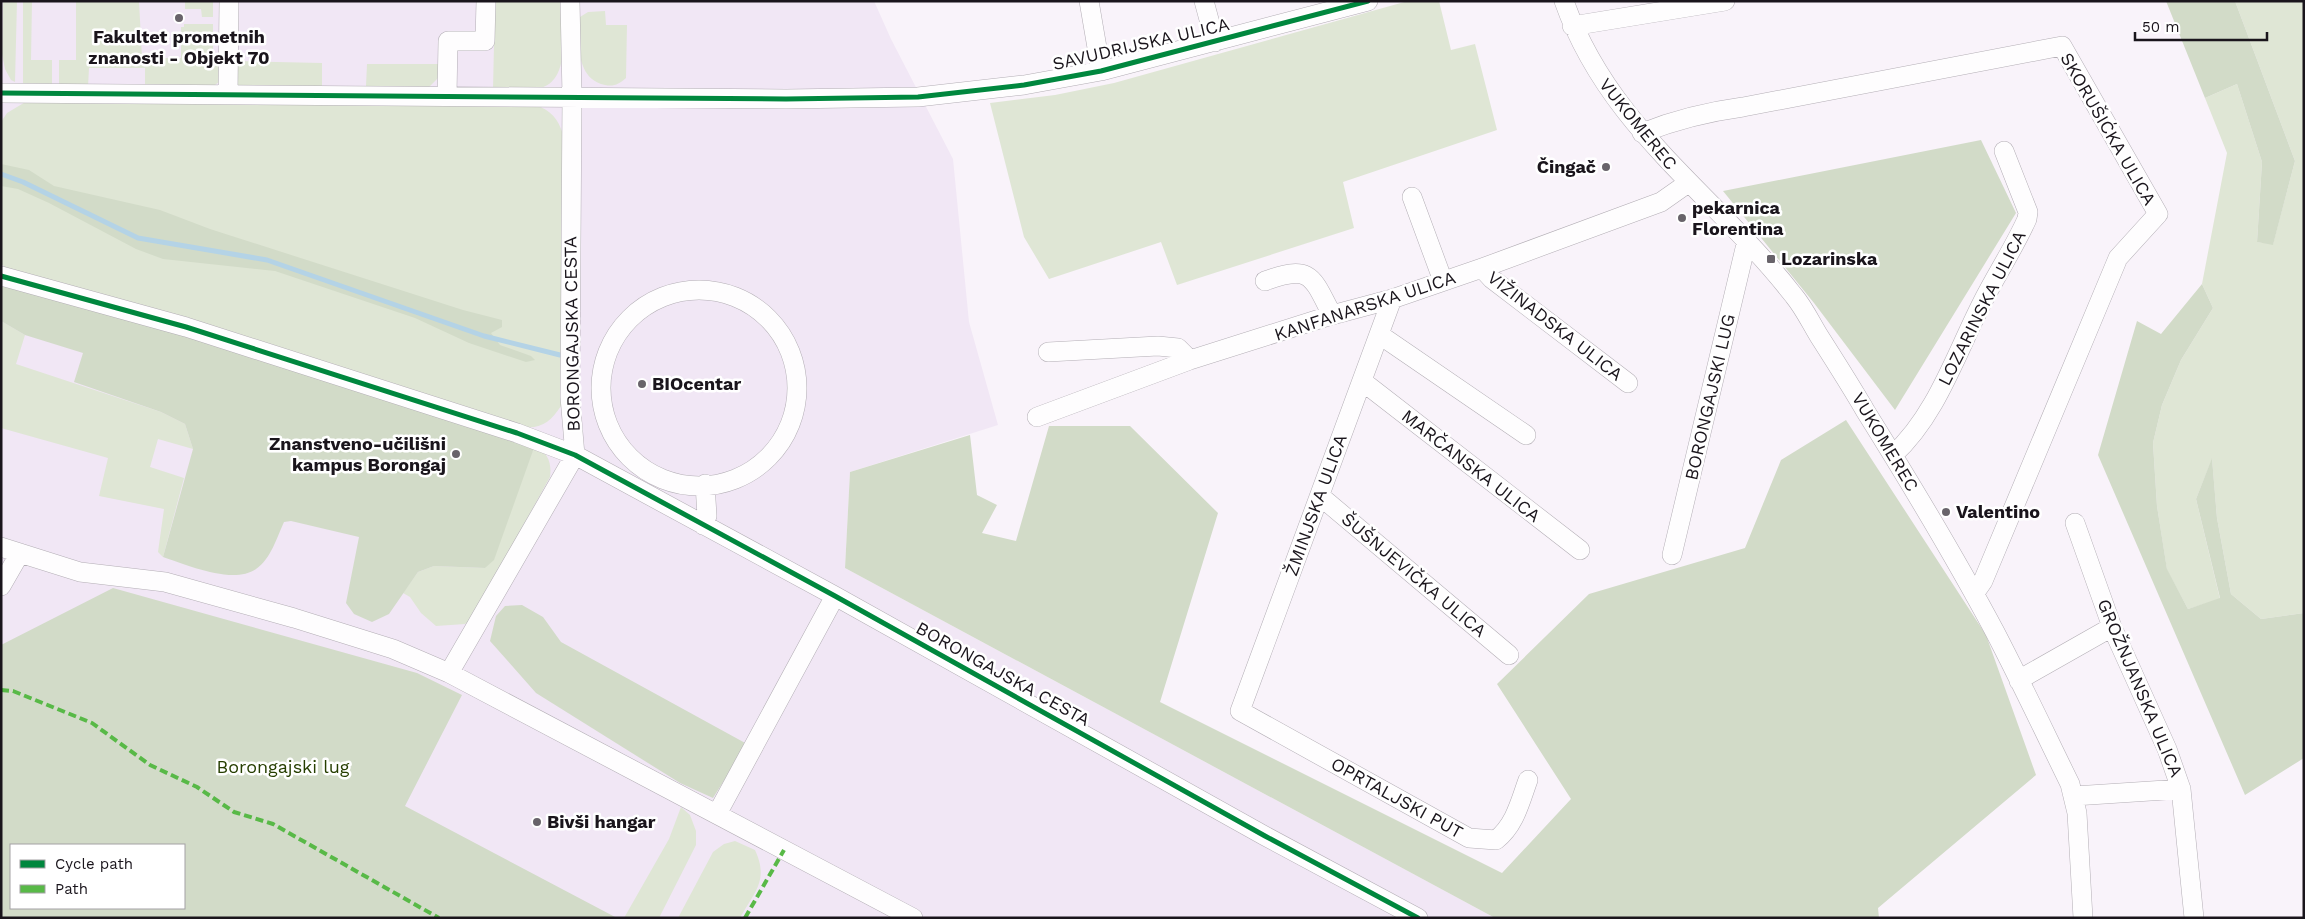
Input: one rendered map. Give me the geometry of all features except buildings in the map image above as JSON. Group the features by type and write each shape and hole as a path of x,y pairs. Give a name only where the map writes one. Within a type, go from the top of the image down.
{"street":[{"path":"228,95 229,1"},
{"path":"447,96 448,41 485,41 486,1"},
{"name":"BORONGAJSKA CESTA","path":"570,1 572,96 570,397 575,455 835,596 1265,836 1418,918"},
{"name":"SAVUDRIJSKA ULICA","path":"1089,1 1101,71"},
{"path":"1204,1 1214,42"},
{"name":"SAVUDRIJSKA ULICA","path":"1,93 786,99 918,97 1024,85 1101,71 1214,42 1315,8 1368,1"},
{"name":"VUKOMEREC","path":"1564,1 1580,43 1602,80 1642,133 1688,183 1747,240 1795,297 1893,455 1974,594 2070,784 2074,796 2079,839 2083,918"},
{"path":"1572,26 1725,1"},
{"name":"SKORUŠIĆKA ULICA","path":"1642,133 1676,120 1708,111 1753,105 2062,46 2158,214 2118,258 1983,581 1974,594"},
{"name":"LOZARINSKA ULICA","path":"1893,455 1915,431 1933,403 1972,323 2027,219 2028,212 2004,150"},
{"name":"KANFANARSKA ULICA","path":"1037,417 1190,360 1332,315 1392,299 1482,268 1661,202 1688,183"},
{"path":"1412,197 1443,281"},
{"name":"BORONGAJSKI LUG","path":"1672,555 1747,240"},
{"name":"VIŽINADSKA ULICA","path":"1482,268 1492,279 1628,383"},
{"path":"1265,281 1284,274 1300,272 1310,277 1317,285 1332,315"},
{"path":"1,276 186,327 507,430 575,455 449,673"},
{"path":"698,290 720,292 756,308 769,321 786,340 795,362 798,393 793,419 780,444 763,461 736,477 714,484 705,484 676,483 657,476 639,466 618,443 606,424 598,387 605,355 627,321 649,304 670,295 698,290"},
{"name":"ŽMINJSKA ULICA","path":"1240,711 1380,336 1392,299"},
{"path":"1380,336 1526,435"},
{"path":"1048,352 1158,346 1178,348 1190,360"},
{"name":"MARČANSKA ULICA","path":"1362,381 1580,550"},
{"path":"703,525 706,516 705,484"},
{"name":"ŠUŠNJEVIČKA ULICA","path":"1320,496 1509,655"},
{"name":"GROŽNJANSKA ULICA","path":"2075,522 2112,626 2163,740 2181,790 2194,918"},
{"path":"1,547 80,572 165,582 393,648 449,673 913,918"},
{"path":"1,586 20,553"},
{"path":"717,814 835,596"},
{"path":"2019,682 2029,674 2112,626"},
{"name":"OPRTALJSKI PUT","path":"1240,711 1469,838 1496,840 1507,832 1528,780"},
{"path":"2074,796 2181,790"}],"shaded area":[{"name":"Znanstveno-učilišni kampus Borongaj","path":"1,1 874,1 891,39 953,159 969,322 998,425 850,472 845,568 1495,918 1,918"}],"green space":[{"path":"3,1 17,1 15,82 11,80 5,69 2,54"},
{"path":"23,1 32,1 31,60 52,60 52,85 23,84"},
{"path":"76,1 139,1 142,58 181,58 181,27 184,27 184,24 213,24 213,59 223,59 219,82 215,85 145,86 145,68 89,68 88,87 59,85 59,60 76,60"},
{"path":"185,1 213,1 213,17 202,17 201,9 185,9"},
{"path":"495,1 562,1 563,51 557,75 550,83 535,89 493,89"},
{"path":"1408,1 1439,1 1451,50 1475,44 1497,130 1343,182 1354,228 1177,285 1161,242 1049,279 1024,237 990,103 1055,95 1114,83"},
{"path":"2166,1 2235,1 2295,161 2273,245 2257,242 2262,162 2237,84 2205,98"},
{"path":"2235,1 2304,1 2304,613 2261,619 2231,594 2217,518 2212,459 2196,499 2220,599 2188,609 2167,570 2157,506 2153,443 2162,405 2181,360 2213,308 2202,284 2227,153 2205,98 2237,84 2262,162 2257,242 2273,244 2295,161"},
{"path":"605,11 606,25 627,25 626,78 611,86 595,81 588,75 583,67 579,47 580,17 588,12"},
{"path":"238,61 322,63 322,87 237,86"},
{"path":"367,64 439,64 438,78 428,88 366,86"},
{"path":"27,101 535,105 550,112 559,124 563,134 561,406 546,423 536,427 524,427 328,363 6,268 1,264 1,122 7,113"},
{"path":"1981,140 2016,213 1895,410 1814,303 1723,191"},
{"path":"1,164 29,170 54,186 160,210 210,229 463,310 502,320 502,327 491,333 500,345 531,356 535,360 526,362 469,343 415,318 275,271 163,259 136,249 49,203 18,189 1,186"},
{"path":"2202,284 2213,308 2181,360 2162,405 2153,443 2157,506 2167,569 2188,609 2220,598 2196,499 2212,458 2217,518 2231,594 2261,619 2304,613 2304,758 2245,795 2098,455 2137,321 2161,334"},
{"path":"10,285 182,332 535,445 494,560 485,568 434,566 418,572 389,614 372,622 354,614 346,603 359,537 291,521 284,522 266,560 256,569 235,575 197,569 163,557 193,449 185,424 161,412 74,382 83,353 25,335 1,321 1,287"},
{"path":"1,321 25,335 16,364 161,412 185,424 193,449 158,439 150,467 184,478 163,557 158,552 164,509 99,496 108,458 1,428"},
{"path":"1846,420 1986,635 2036,775 1878,908 1879,918 1495,918 845,568 850,472 970,435 977,495 997,505 982,533 1016,541 1049,426 1130,426 1218,513 1160,702 1502,873 1571,799 1497,684 1589,594 1745,548 1781,460"},
{"path":"535,445 543,451 548,459 550,477 472,619 465,624 436,626 421,613 410,597 403,593 418,572 434,566 485,568"},
{"name":"Borongajski lug","path":"113,588 417,673 462,695 405,806 617,918 1,918 1,645"},
{"path":"522,605 543,617 561,642 747,744 713,798 680,783 536,693 490,641 496,616 505,606"},
{"path":"681,807 690,815 696,831 696,845 659,918 624,918 669,839"},
{"path":"735,841 755,850 761,869 755,893 740,918 678,918 713,852 724,844"}],"waterway":[{"path":"1,174 23,182 138,238 267,260 484,336 560,355"}],"marked path":[{"path":"1,690 13,691 92,723 150,765 197,787 234,812 273,824 439,918"},
{"path":"745,918 784,850"}],"cycle path":[{"path":"1,93 786,99 918,97 1024,85 1101,71 1368,1"},
{"path":"1,276 186,327 517,433 575,455 835,596 1265,836 1418,918"}],"place":[{"name":"Fakultet prometnih znanosti - Objekt 70","path":"179,18"},
{"name":"Čingač","path":"1606,167"},
{"name":"pekarnica Florentina","path":"1682,218"},
{"name":"Lozarinska","path":"1771,259"},
{"name":"BIOcentar","path":"642,384"},
{"name":"Znanstveno-učilišni kampus Borongaj","path":"456,454"},
{"name":"Valentino","path":"1946,512"},
{"name":"Bivši hangar","path":"537,822"}]}
